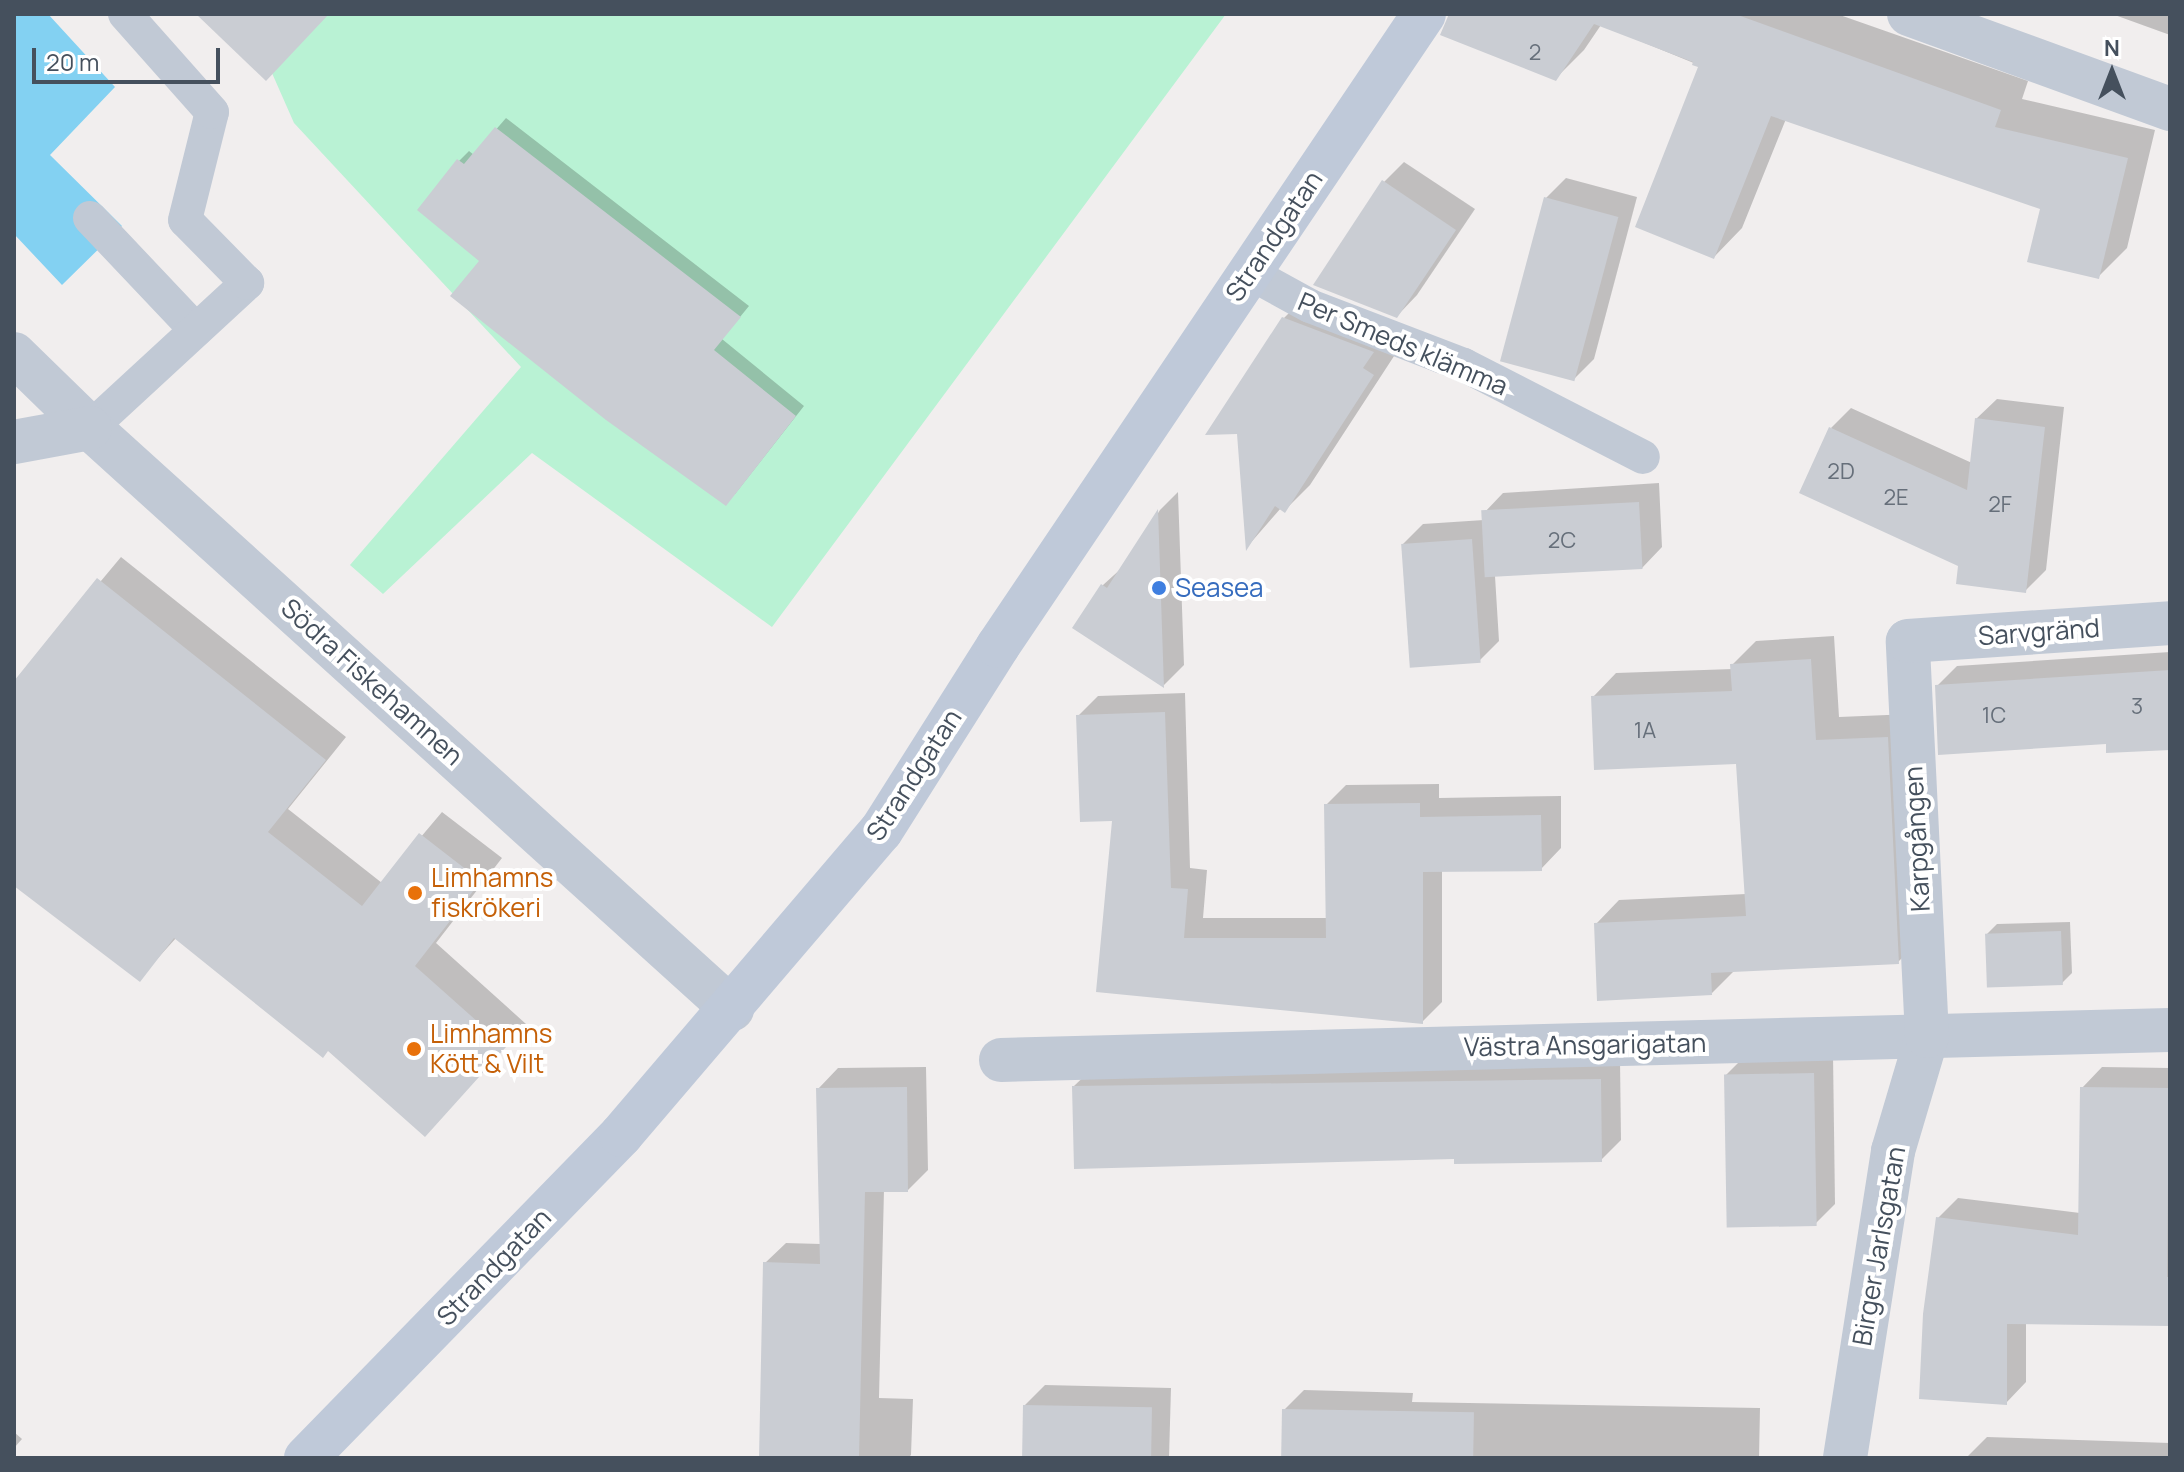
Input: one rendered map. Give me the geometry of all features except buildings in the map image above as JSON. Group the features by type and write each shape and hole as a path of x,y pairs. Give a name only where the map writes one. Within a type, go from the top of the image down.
{"street":[{"name":"Strandgatan","path":"306,1458 621,1135 732,1009 881,831 998,646 1424,14"},
{"path":"1909,14 2170,109"},
{"name":"Södra Fiskehamnen","path":"14,354 90,428 732,1009"},
{"path":"14,442 90,428"},
{"name":"Sarvgränd","path":"1908,641 2170,623"},
{"name":"Karpgången","path":"1908,641 1927,1036"},
{"name":"Västra Ansgarigatan","path":"1001,1060 2170,1030"},
{"name":"Birger Jarlsgatan","path":"1845,1458 1893,1151 1927,1036"}],"lane":[{"path":"90,428 247,283 185,220 212,112 125,14"},
{"path":"90,218 196,330"},
{"name":"Per Smeds klämma","path":"1250,273 1310,306 1464,365 1643,457"}],"green space":[{"path":"246,14 1226,14 772,627 532,453 383,594 350,565 521,367 294,123"}],"water":[{"path":"14,14 48,14 115,87 50,155 122,226 62,285 14,234"}],"place":[{"name":"Seasea","path":"1159,588"},
{"name":"Limhamns fiskrökeri","path":"415,893"},
{"name":"Limhamns Kött & Vilt","path":"414,1049"}]}
